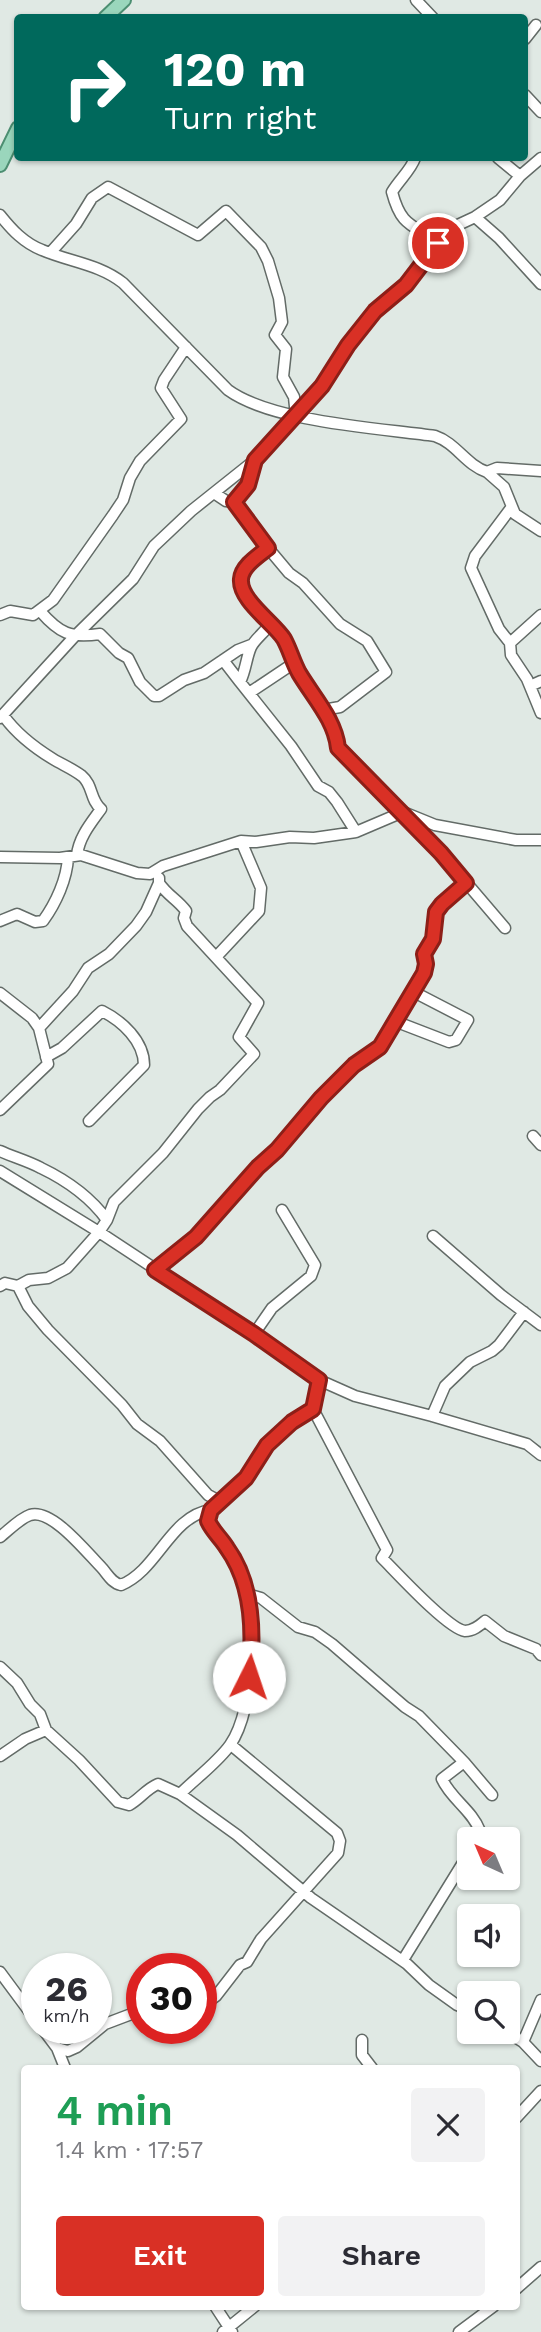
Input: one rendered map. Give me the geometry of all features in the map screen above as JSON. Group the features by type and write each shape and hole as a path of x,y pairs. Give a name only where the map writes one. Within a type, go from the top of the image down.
{"main road":[{"path":"109,14 124,0"},
{"path":"0,165 14,136"}],"street":[{"path":"416,0 429,14"},
{"path":"528,35 536,25"},
{"path":"532,99 541,112"},
{"path":"0,920 17,914 36,922 43,921 55,902 67,868 84,834 102,809 92,799 90,787 84,778 35,746 1,717 74,637 133,579 154,546 191,511 255,460 296,416 322,386 348,345 375,311 406,285 447,230 475,217 500,200 520,176 541,158"},
{"path":"414,161 392,192 396,206 402,219 438,243"},
{"path":"502,161 520,176"},
{"path":"529,168 541,169"},
{"path":"50,253 76,224 92,198 108,187 198,235 226,211 261,247 268,261 279,298 282,322 275,335 286,349 283,377 294,397 296,416"},
{"path":"0,215 21,238 50,253 108,272 123,283 240,399 296,416 443,439 471,464 487,472 504,487 515,514 541,531"},
{"path":"475,217 499,238 541,284"},
{"path":"0,615 10,611 33,615 52,600 123,500 130,478 140,461 181,419 161,388 186,348"},
{"path":"234,502 248,485 255,460"},
{"path":"487,472 497,468 541,471"},
{"path":"214,493 226,501 234,502 289,573 303,583 340,624 367,641 386,672 340,707 323,710"},
{"path":"511,508 475,556 471,568 499,629 510,643 511,655 530,686 541,713"},
{"path":"268,548 251,562 241,577 242,589 283,638 294,663 337,735 338,748 403,812 481,897 505,928"},
{"path":"40,611 55,627 74,637 100,634 110,641 119,653 128,658 140,682 154,696 204,673 238,650 251,645 270,624"},
{"path":"510,643 541,615"},
{"path":"240,682 246,670 251,645"},
{"path":"223,660 291,746 318,786 329,792 337,802 356,832"},
{"path":"249,693 294,663"},
{"path":"530,686 541,681"},
{"path":"0,857 90,856 137,873 150,874 163,866 241,842 290,837 314,838 356,832 403,812 435,825 516,840 541,840"},
{"path":"216,956 259,911 261,888 241,842"},
{"path":"40,1028 73,991 88,968 109,954 136,926 146,912 159,883 158,870"},
{"path":"0,1286 5,1283 18,1286 29,1280 48,1278 67,1268 99,1232 114,1202 163,1153 198,1109 254,1054 239,1037 258,1003 187,926 184,918 186,911 159,883"},
{"path":"155,1270 196,1237 258,1167 277,1150 312,1107 354,1065 380,1047 424,973 424,954 433,939 436,912 466,883"},
{"path":"397,1021 449,1042 456,1040 468,1020 412,991"},
{"path":"0,993 32,1018 40,1028 48,1065 0,1110"},
{"path":"46,1057 62,1048 102,1011 121,1021 144,1052 144,1065 89,1121"},
{"path":"533,1136 541,1145"},
{"path":"0,1151 40,1167 72,1187 99,1208 107,1220"},
{"path":"0,1171 99,1232 319,1380 355,1396 527,1444 541,1453"},
{"path":"254,1334 272,1308 311,1276 314,1265 309,1252 282,1210"},
{"path":"433,1236 541,1325"},
{"path":"18,1286 28,1306 48,1330 122,1405 137,1424 160,1441 208,1495 221,1502"},
{"path":"432,1416 445,1386 470,1362 492,1351 524,1312"},
{"path":"319,1380 313,1409 387,1550 382,1558 412,1590 456,1627 466,1631 475,1629 485,1621 504,1636 536,1649 541,1655"},
{"path":"0,1538 29,1515 40,1514 60,1526 113,1581 121,1585 146,1566 183,1525 200,1512 211,1510 221,1502 246,1478 267,1445 292,1422 313,1409"},
{"path":"180,1794 231,1745 247,1704 252,1652 247,1594 240,1572 208,1521 211,1510"},
{"path":"247,1594 261,1598 298,1627 315,1632 332,1644 419,1716 492,1795"},
{"path":"0,1667 17,1683 40,1714 46,1730 79,1760 118,1802 129,1805 150,1787 158,1784 180,1794 237,1835 303,1891 402,1960 429,1985 457,2005"},
{"path":"0,1756 46,1730"},
{"path":"217,1995 240,1965 247,1962 261,1939 338,1853 340,1841 337,1833 231,1745"},
{"path":"464,1762 442,1779 447,1790 478,1827"},
{"path":"402,1960 457,1872"},
{"path":"0,1972 21,2000"},
{"path":"523,2042 541,2000"},
{"path":"57,2048 68,2051 77,2048 105,2024 126,2016"},
{"path":"362,2040 362,2055 370,2065"},
{"path":"520,2040 541,2061"},
{"path":"54,2044 64,2065"},
{"path":"520,2114 541,2091"},
{"path":"520,2283 541,2267"},
{"path":"217,2310 228,2331 251,2310"},
{"path":"459,2332 489,2310"}],"route":[{"path":"249,1677 252,1652 247,1594 240,1572 208,1521 211,1510 246,1478 267,1445 292,1422 313,1409 319,1380 155,1270 196,1237 258,1167 277,1150 304,1115 354,1065 380,1047 424,973 424,954 433,939 436,912 466,883 403,812 338,748 332,723 298,671 283,638 242,589 241,577 251,562 268,548 234,502 245,491 255,460 322,386 348,345 375,311 406,285 438,243"}]}
